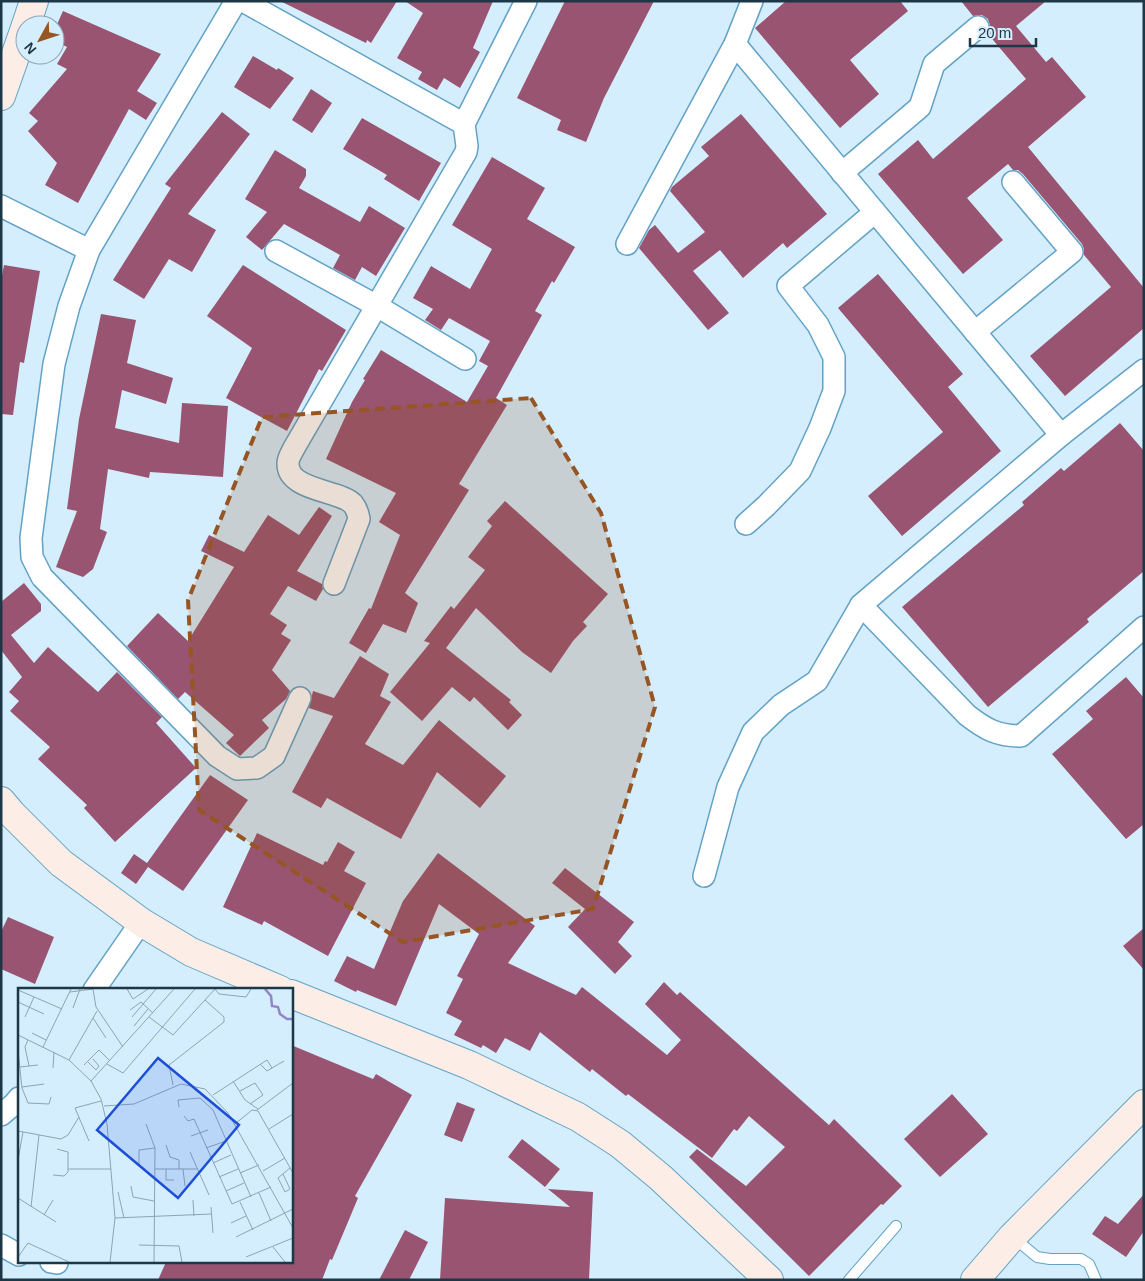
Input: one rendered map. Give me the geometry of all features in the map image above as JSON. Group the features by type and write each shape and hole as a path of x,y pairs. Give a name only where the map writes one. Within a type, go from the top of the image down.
{"street":[{"path":"28,15 34,1"},
{"path":"236,1 89,250 69,306 54,364 32,538 32,557 42,577 55,591 217,756 237,768 257,768 274,756 300,698"},
{"path":"243,1 464,124"},
{"path":"334,584 359,519 358,511 352,503 300,482 291,474 288,462 294,448 466,152 464,124 526,1"},
{"path":"627,244 735,44 752,1"},
{"path":"842,173 920,107 934,64 978,27"},
{"path":"735,44 1062,435"},
{"path":"1,96 15,45"},
{"path":"975,332 1072,252 1013,182"},
{"path":"1,206 89,250"},
{"path":"746,524 800,471 820,428 834,391 834,357 818,325 788,286 875,212"},
{"path":"276,251 377,306 465,359"},
{"path":"704,876 728,787 753,732 781,705 817,682 861,605 1062,435 1144,370"},
{"path":"861,605 967,715 985,729 1006,736 1021,736 1144,627"},
{"path":"1,801 61,863 141,922 191,952 275,988"},
{"path":"95,988 141,922"},
{"path":"292,994 469,1065 578,1117 620,1144 661,1178 769,1280"},
{"path":"1,1115 18,1099"},
{"path":"975,1280 1012,1237 1144,1104"},
{"path":"1,1246 18,1254"}],"lane":[{"path":"849,1280 896,1226"},
{"path":"1012,1237 1037,1257 1081,1259 1089,1264 1096,1280"}],"highlighted area":[{"path":"531,398 601,513 655,707 593,909 403,942 199,810 188,600 262,417"}],"building":[{"path":"280,1 397,1 371,43 367,40 366,43"},
{"path":"405,1 493,1 473,48 480,52 460,88 444,78 437,90 418,79 422,72 397,58 423,13"},
{"path":"565,1 654,1 604,98 586,142 557,130 561,120 517,98"},
{"path":"786,1 900,1 908,11 850,60 879,94 840,128 755,28"},
{"path":"961,1 1046,1 1016,26 1046,62 1052,57 1086,97 1028,147 1144,288 1144,328 1065,396 1030,356 1111,287 1084,255 1082,244 1023,174 1018,170 1013,170 1008,164 967,198 1003,240 963,274 878,174 918,140 933,159 1026,79 988,34 990,25 988,19 982,15 973,16"},
{"path":"63,11 161,54 137,91 157,103 146,120 129,109 78,203 45,185 57,163 28,131 38,121 29,113 67,69 59,65 65,65 65,50 67,47 65,46 65,15 61,15"},
{"path":"253,56 294,78 270,109 234,87"},
{"path":"311,89 332,103 312,133 292,120"},
{"path":"222,112 250,134 188,214 216,230 192,272 169,259 144,299 113,280 171,188 165,184"},
{"path":"741,114 827,214 787,248 783,243 743,278 720,250 693,271 729,313 708,330 639,248 649,230 655,225 678,253 705,232 670,191 672,187 709,156 701,147"},
{"path":"362,118 441,163 419,201 384,179 387,175 343,149"},
{"path":"275,150 306,169 306,176 299,188 360,222 369,206 405,228 376,276 362,267 355,280 333,268 340,255 284,224 262,250 246,237 267,212 245,199"},
{"path":"492,157 545,188 527,219 575,247 535,311 542,315 496,398 507,405 459,484 469,490 405,593 418,603 406,633 383,624 366,653 349,643 369,608 371,609 400,535 379,522 396,493 326,459 352,402 365,380 363,379 381,350 467,402 488,366 479,361 490,341 449,318 441,330 425,320 433,309 413,298 431,266 470,289 492,249 452,225"},
{"path":"4,265 40,271 24,363 20,362 13,415 1,414 1,281"},
{"path":"243,265 346,330 322,371 319,369 287,431 226,398 252,348 207,316"},
{"path":"878,274 963,374 948,387 1001,451 902,536 868,496 943,432 838,308"},
{"path":"101,314 136,320 127,363 173,378 166,404 122,390 115,428 179,443 182,403 228,406 223,477 150,472 149,478 108,469 100,529 107,532 93,569 83,577 56,567 77,511 67,509 79,419"},
{"path":"1120,423 1144,451 1144,571 1087,619 1089,622 988,707 902,607 1024,505 1022,502 1061,468 1064,471"},
{"path":"505,501 608,594 583,622 587,626 573,641 551,673 522,652 476,608 446,648 511,700 509,702 522,715 508,730 474,697 470,702 452,687 422,721 390,692 430,643 424,641 451,606 454,609 485,570 468,557 492,526 487,521"},
{"path":"319,507 332,516 297,571 322,584 323,589 316,601 288,586 270,614 287,625 281,634 291,640 272,670 290,691 286,699 262,720 269,728 240,756 226,743 234,735 185,692 178,699 127,646 158,613 188,641 234,567 201,551 209,535 244,552 268,515 299,535"},
{"path":"24,583 41,604 41,611 11,635 34,663 48,647 98,692 117,672 162,717 156,723 196,768 115,842 84,808 87,805 38,759 50,747 10,711 19,701 9,692 22,677 1,650 1,602"},
{"path":"360,656 389,674 380,696 391,702 365,744 403,765 439,720 506,776 480,808 437,772 401,839 327,798 321,808 292,792 333,716 309,708 313,691 334,698"},
{"path":"1126,677 1144,698 1144,824 1126,839 1052,754 1093,719 1086,711"},
{"path":"210,775 248,800 183,891 148,867 136,884 121,873 134,854 147,863"},
{"path":"257,833 323,865 325,861 327,862 338,842 355,852 344,871 366,883 328,956 264,921 262,925 223,907"},
{"path":"438,853 535,926 508,963 576,995 582,987 667,1055 681,1040 645,1004 664,982 677,995 680,992 829,1125 834,1119 902,1186 883,1205 881,1204 809,1276 689,1157 697,1149 746,1186 785,1147 749,1116 737,1131 734,1129 712,1158 628,1094 626,1096 592,1069 590,1072 540,1032 530,1051 505,1038 496,1053 483,1045 481,1048 454,1035 462,1021 446,1013 463,979 457,976 479,934 439,904 396,1006 357,990 356,992 334,981 347,956 374,969 403,901"},
{"path":"565,868 634,922 618,942 632,956 615,974 568,927 585,909 552,883"},
{"path":"8,917 54,937 35,984 1,969 1,932"},
{"path":"1144,928 1144,970 1123,946"},
{"path":"292,1045 373,1079 376,1074 412,1095 355,1196 358,1198 322,1280 158,1280 165,1264 292,1264"},
{"path":"952,1094 988,1134 940,1177 904,1139"},
{"path":"457,1102 475,1109 462,1142 444,1135"},
{"path":"522,1139 560,1169 545,1187 508,1157"},
{"path":"548,1189 593,1192 589,1280 440,1280 445,1198 570,1207"},
{"path":"1144,1194 1144,1231 1126,1257 1092,1234 1105,1216 1118,1224"},
{"path":"405,1230 428,1242 409,1280 379,1280"}]}
